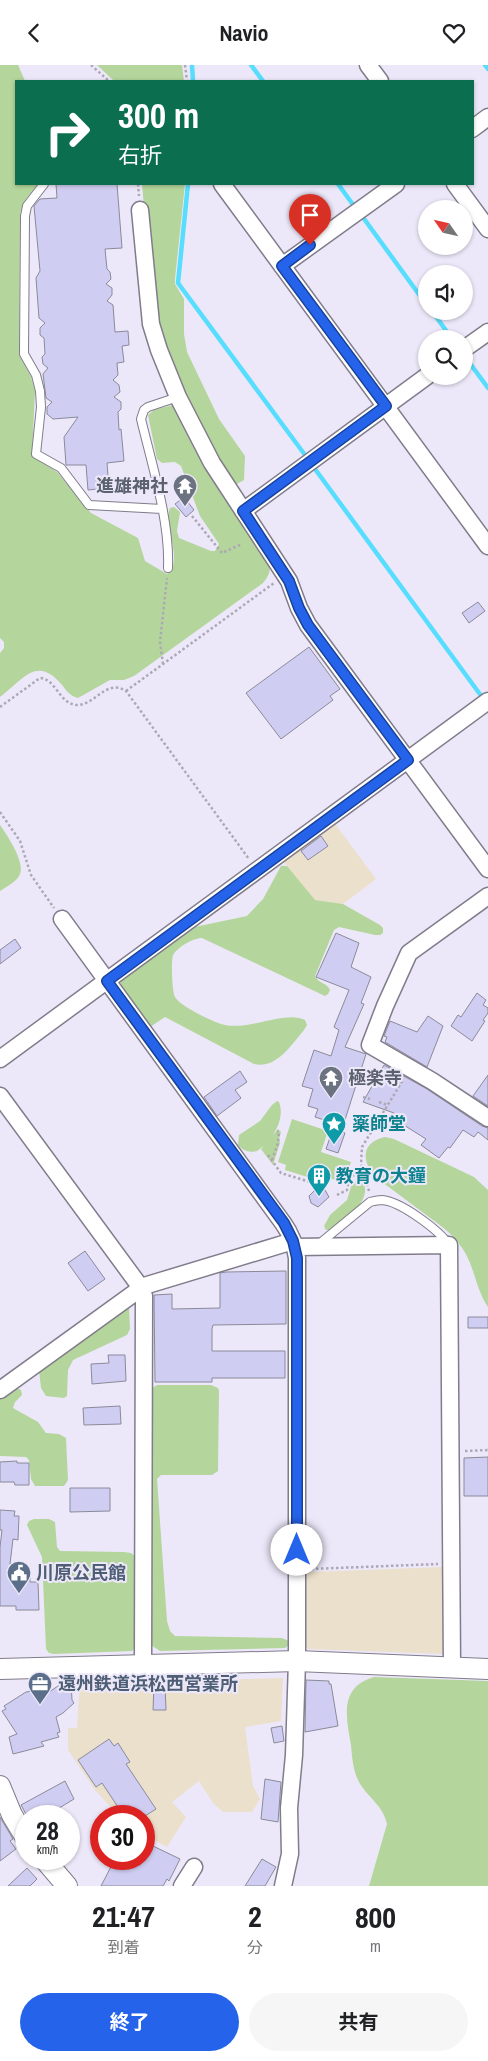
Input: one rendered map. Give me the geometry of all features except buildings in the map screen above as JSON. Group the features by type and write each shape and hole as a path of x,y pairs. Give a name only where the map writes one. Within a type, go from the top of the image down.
{"street":[{"path":"368,65 379,80"},
{"path":"474,128 488,117"},
{"path":"223,185 488,546"},
{"path":"282,266 395,185"},
{"path":"456,185 488,229"},
{"path":"140,210 151,324 159,350 178,397 208,456 285,575 308,625 488,869"},
{"path":"473,342 488,331"},
{"path":"243,511 418,383"},
{"path":"0,1059 488,701"},
{"path":"488,897 409,953 370,1045 488,1118"},
{"path":"62,919 284,1223 294,1244 297,1661 293,1763 289,1808 290,1854 283,1886"},
{"path":"0,1096 144,1296 143,1665"},
{"path":"0,1390 140,1289 294,1244 316,1247 449,1245 452,1667"},
{"path":"0,1669 297,1661 488,1669"},
{"path":"0,1786 15,1820"},
{"path":"182,1886 194,1867"},
{"path":"53,1870 67,1886"}],"lane":[{"path":"43,185 27,206 25,216 24,354 36,375 40,391 41,407 36,454 61,468 89,505 162,509"},
{"path":"168,568 169,548 142,414 148,407 178,397"},
{"path":"316,1247 372,1201 380,1199 391,1202 432,1226 449,1245"}],"path":[{"path":"91,65 108,80"},
{"path":"185,65 187,80"},
{"path":"192,515 222,553 242,544"},
{"path":"163,664 160,642 168,568"},
{"path":"126,691 285,575"},
{"path":"0,707 40,677 49,681 70,704 79,705 113,686 120,687 126,691 257,871"},
{"path":"0,812 20,841 31,875 62,919"},
{"path":"372,1201 360,1164 362,1147 410,1068"},
{"path":"363,1097 370,1099"},
{"path":"379,1102 387,1105"},
{"path":"272,1161 278,1143 278,1131 275,1134"},
{"path":"268,1155 281,1173 313,1183"},
{"path":"337,1195 347,1190 350,1174 365,1179"},
{"path":"450,1451 488,1450"},
{"path":"297,1569 451,1563"}],"shaded area":[{"path":"333,821 376,879 343,904 315,900 308,894 282,859"},
{"path":"443,1567 446,1570 447,1651 443,1654 308,1649 305,1646 304,1576 308,1572"},
{"path":"213,1675 213,1680 283,1678 281,1721 245,1727 253,1786 260,1799 252,1812 223,1812 213,1803 199,1781 172,1802 186,1817 167,1847 155,1841 155,1805 109,1805 95,1790 68,1750 68,1728 77,1728 80,1679"}],"green space":[{"path":"0,65 18,65 25,80 15,80 15,185 37,185 25,201 20,215 19,355 31,377 35,391 32,456 57,472 91,513 138,538 145,561 167,574 172,568 174,561 168,515 170,508 174,507 180,512 177,531 179,538 211,551 215,551 219,544 200,516 181,466 175,462 162,463 157,459 148,415 154,410 173,405 269,562 270,568 267,578 263,583 134,676 124,680 110,680 78,698 69,694 54,677 46,672 38,671 24,677 0,697 0,653 4,648 4,642 0,638"},
{"path":"97,65 182,65 184,80 113,80"},
{"path":"142,185 185,185 175,284 184,299 184,334 187,352 219,419 245,456 244,480 235,485 233,485 182,396 153,310"},
{"path":"0,825 15,850 21,871 16,880 0,891"},
{"path":"281,866 287,866 315,900 343,904 380,925 383,928 383,933 375,935 339,927 334,930 315,976 330,990 325,996 202,938 190,941 175,952 172,970 175,997 182,1004 201,1015 229,1026 240,1026 286,1017 296,1017 305,1020 307,1025 304,1030 283,1055 270,1063 254,1064 165,1017 150,1027 121,987 121,979 190,928 247,916 263,899"},
{"path":"277,1101 281,1109 279,1123 272,1136 257,1151 249,1152 242,1149 238,1145 239,1135 260,1121"},
{"path":"292,1119 328,1131 321,1152 351,1162 344,1183 321,1175 317,1180 285,1170 286,1165 278,1162"},
{"path":"278,1129 281,1132 280,1143 273,1165 261,1149"},
{"path":"385,1137 394,1139 474,1177 488,1190 488,1307 468,1258 454,1238 441,1226 374,1176 370,1170 366,1158 368,1147 377,1139"},
{"path":"359,1179 364,1186 365,1193 361,1202 348,1218 332,1229 326,1230 324,1226 330,1215 347,1200 352,1184"},
{"path":"129,1306 130,1329 127,1335 73,1360 68,1370 67,1396 64,1398 46,1396 41,1388 39,1370"},
{"path":"157,1385 211,1385 218,1388 219,1391 218,1471 212,1475 161,1475 157,1479 167,1621 170,1631 175,1636 282,1638 289,1641 289,1645 285,1648 160,1651 151,1645 151,1389"},
{"path":"17,1388 21,1390 22,1395 15,1402 13,1408 38,1422 46,1433 59,1434 66,1438 68,1480 64,1486 35,1486 31,1479 29,1460 26,1457 0,1456 0,1398 12,1389"},
{"path":"49,1519 55,1522 57,1547 60,1551 124,1552 131,1553 137,1558 136,1647 132,1651 54,1654 49,1653 46,1649 42,1557 27,1525 29,1521"},
{"path":"374,1677 488,1681 488,1886 369,1886 387,1824 379,1807 357,1778 353,1764 347,1714 350,1696 355,1688"}],"waterway":[{"path":"192,65 193,80"},
{"path":"251,65 262,80"},
{"path":"485,65 488,69"},
{"path":"188,185 178,283 305,455"},
{"path":"339,185 354,206"},
{"path":"362,216 418,293"},
{"path":"438,320 446,330"},
{"path":"473,368 488,388"},
{"path":"315,469 482,697"}],"place":[{"name":"進雄神社","path":"185,507"},
{"name":"極楽寺","path":"331,1099"},
{"name":"薬師堂","path":"334,1145"},
{"name":"教育の大鐘","path":"319,1197"},
{"name":"川原公民館","path":"19,1594"},
{"name":"遠州鉄道浜松西営業所","path":"40,1705"}],"route":[{"path":"297,1550 297,1258 295,1245 284,1223 107,981 408,760 308,625 299,608 289,581 243,511 386,406 282,266 310,245"}]}
